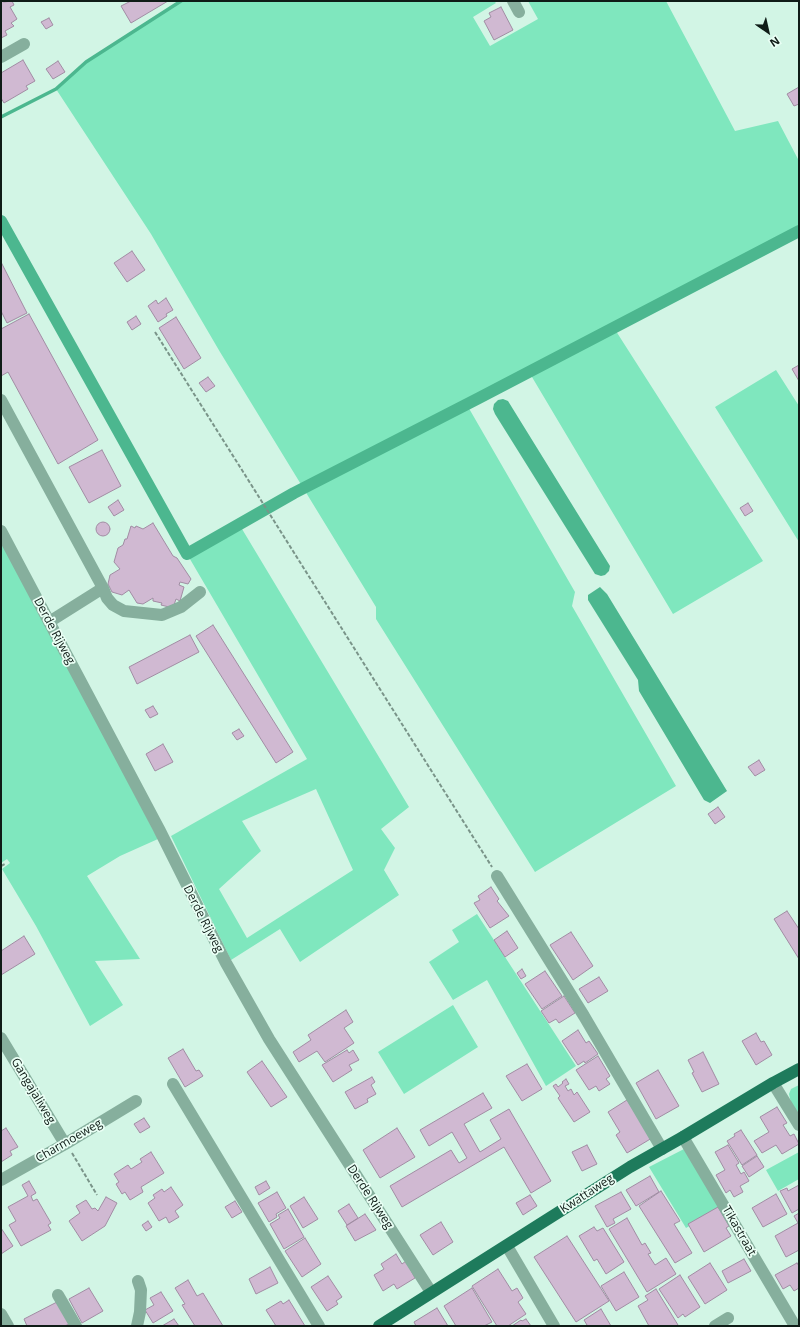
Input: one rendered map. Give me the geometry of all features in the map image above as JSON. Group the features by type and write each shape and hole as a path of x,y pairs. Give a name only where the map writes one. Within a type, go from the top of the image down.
{"main road":[{"name":"Kwattaweg","path":"379,1326 602,1184 662,1150 773,1082 799,1069"}],"street":[{"path":"513,1 519,12"},
{"path":"1,57 24,44"},
{"path":"1,400 107,598 113,605 124,611 162,615 181,607 200,592"},
{"name":"Derde Rijweg","path":"1,531 159,829 226,963 268,1039 431,1292"},
{"path":"49,622 103,588"},
{"path":"498,876 584,1016 662,1150"},
{"name":"Gangajaliweg","path":"1,1038 65,1144"},
{"path":"773,1082 799,1125"},
{"path":"173,1084 319,1326"},
{"name":"Charmoeweg","path":"1,1180 65,1144 136,1101"},
{"name":"Tikastraat","path":"683,1137 795,1326"},
{"path":"506,1246 554,1326"},
{"path":"137,1326 140,1312 141,1290 138,1281"},
{"path":"58,1295 76,1326"},
{"path":"1,1314 8,1326"},
{"path":"715,1326 728,1318"}],"path":[{"path":"155,332 498,876"},
{"path":"1,866 5,864"},
{"path":"65,1144 97,1195"}],"shaded area":[{"path":"181,1 494,1 496,3 473,17 490,46 538,19 528,1 666,1 735,131 778,121 799,161 799,231 614,328 763,561 673,614 529,372 467,405 575,592 572,606 676,786 535,872 376,619 376,607 220,352 151,234 56,89 86,62"},
{"path":"776,370 799,406 799,542 715,407"},
{"path":"503,399 508,401 610,566 609,571 605,575 601,576 595,574 495,414 493,409 494,404 498,400"},
{"path":"239,524 409,807 381,829 395,848 384,870 399,895 300,962 280,929 231,960 171,836 307,759 187,554","holes":["316,789 353,870 247,938 219,889 261,851 242,821"]},
{"path":"1,540 158,839 120,856 87,876 140,959 95,961 123,1005 90,1026 36,926 2,869 10,863 7,859 1,863"},
{"path":"600,587 607,594 727,791 710,803 704,800 639,691 638,680 588,600 588,595"},
{"path":"477,914 576,1066 546,1086 487,980 453,1000 429,962 459,942 452,930"},
{"path":"453,1005 478,1047 404,1094 378,1052"},
{"path":"799,1085 799,1117 791,1103 789,1094 791,1089"},
{"path":"684,1149 721,1208 686,1228 649,1167"},
{"path":"799,1152 799,1179 778,1191 766,1170"}],"building":[{"path":"1,1 12,1 14,5 10,7 17,19 11,23 14,26 5,31 7,35 1,38"},
{"path":"131,1 168,1 131,23 121,6"},
{"path":"501,7 513,30 494,40 484,21 491,17 489,13"},
{"path":"49,18 53,25 46,29 41,22"},
{"path":"23,60 35,81 26,86 28,89 4,103 1,98 1,73"},
{"path":"58,61 65,72 53,79 46,69"},
{"path":"799,87 799,104 794,106 787,94"},
{"path":"132,251 145,270 127,282 114,263"},
{"path":"1,262 27,313 7,323 1,311"},
{"path":"166,298 173,310 166,314 167,316 158,322 148,306 156,300 158,304"},
{"path":"29,314 98,440 58,464 8,372 1,376 1,329"},
{"path":"136,316 141,324 132,330 127,322"},
{"path":"176,317 201,358 184,369 159,328"},
{"path":"799,365 799,381 792,369"},
{"path":"208,377 215,386 206,392 199,383"},
{"path":"102,450 121,486 89,503 69,467"},
{"path":"118,500 124,510 114,516 108,507"},
{"path":"748,503 753,511 745,516 740,508"},
{"path":"103,522 108,524 110,529 108,534 103,536 98,534 96,529 98,524"},
{"path":"153,523 173,556 177,558 191,579 188,584 180,582 179,585 184,587 180,601 176,599 173,608 153,601 153,598 143,604 137,603 129,590 122,595 112,592 108,584 110,575 120,569 114,562 118,548 123,545 125,539 127,539 131,526 135,528 136,526 143,529"},
{"path":"213,625 293,752 276,763 196,636"},
{"path":"190,635 199,652 137,684 129,667"},
{"path":"153,706 158,714 150,718 145,710"},
{"path":"239,729 244,736 237,740 232,733"},
{"path":"163,744 173,762 155,771 146,754"},
{"path":"759,760 765,770 755,776 748,767"},
{"path":"718,807 725,817 715,824 708,814"},
{"path":"491,887 499,899 497,901 509,916 490,928 474,903 480,900 478,896"},
{"path":"787,911 799,929 799,959 774,919"},
{"path":"507,931 518,948 505,957 494,940"},
{"path":"571,932 593,966 573,980 550,945"},
{"path":"24,936 35,954 1,975 1,951"},
{"path":"522,969 526,976 521,979 517,973"},
{"path":"545,971 562,996 542,1009 525,984"},
{"path":"599,977 608,991 588,1003 579,989"},
{"path":"564,996 575,1013 559,1023 556,1019 549,1023 541,1011"},
{"path":"346,1010 353,1022 344,1028 354,1043 325,1062 317,1051 299,1062 293,1052 311,1040 308,1035"},
{"path":"578,1030 586,1043 589,1041 598,1054 585,1063 584,1061 578,1065 562,1041"},
{"path":"756,1033 761,1042 764,1041 772,1055 756,1065 742,1041"},
{"path":"183,1049 196,1071 199,1070 203,1076 185,1087 168,1058"},
{"path":"347,1050 349,1053 353,1050 359,1060 349,1065 352,1070 333,1082 322,1065"},
{"path":"703,1052 719,1084 702,1092 692,1073 694,1072 688,1060"},
{"path":"598,1056 610,1076 606,1079 610,1084 599,1091 596,1086 589,1090 576,1070"},
{"path":"262,1061 287,1097 271,1107 247,1072"},
{"path":"527,1064 542,1089 522,1101 506,1076"},
{"path":"658,1070 679,1106 656,1119 636,1083"},
{"path":"372,1077 375,1082 371,1085 376,1094 367,1099 368,1102 355,1109 345,1092"},
{"path":"566,1079 569,1084 565,1086 568,1091 571,1089 574,1095 577,1092 590,1112 574,1122 558,1098 560,1096 553,1086 556,1084 558,1087"},
{"path":"483,1093 492,1108 464,1124 480,1152 501,1139 490,1120 509,1109 551,1181 531,1193 504,1147 402,1207 390,1186 451,1150 459,1163 467,1158 452,1132 429,1146 420,1130"},
{"path":"627,1100 652,1138 627,1153 616,1135 620,1132 608,1112"},
{"path":"777,1107 787,1123 783,1125 790,1136 794,1134 799,1144 782,1154 776,1145 762,1153 754,1141 769,1132 760,1117"},
{"path":"144,1118 150,1127 140,1133 134,1124"},
{"path":"6,1128 18,1147 10,1151 12,1155 1,1162 1,1131"},
{"path":"397,1128 415,1157 380,1178 363,1150"},
{"path":"741,1130 757,1155 742,1165 727,1141"},
{"path":"587,1145 597,1164 582,1171 572,1152"},
{"path":"728,1145 739,1163 736,1165 741,1174 744,1172 749,1181 740,1186 743,1192 734,1197 730,1190 726,1193 716,1175 725,1170 715,1152"},
{"path":"151,1152 164,1173 141,1187 143,1192 130,1200 125,1192 122,1194 116,1184 119,1182 114,1174 128,1165 131,1169 142,1162 140,1159"},
{"path":"757,1156 764,1167 749,1177 742,1166"},
{"path":"650,1176 659,1192 636,1206 626,1190"},
{"path":"29,1181 36,1193 31,1196 33,1201 37,1199 51,1223 48,1225 51,1230 21,1246 9,1225 16,1221 8,1207 28,1196 22,1185"},
{"path":"266,1181 270,1188 259,1195 255,1187"},
{"path":"799,1185 799,1209 792,1213 780,1191 787,1188 788,1191"},
{"path":"171,1187 183,1205 175,1211 179,1217 169,1223 166,1217 159,1221 148,1203 155,1198 153,1195 162,1189 164,1192"},
{"path":"661,1191 680,1221 674,1224 692,1253 675,1263 639,1206"},
{"path":"277,1192 286,1208 276,1214 277,1217 269,1222 258,1203"},
{"path":"621,1192 631,1209 613,1219 615,1223 607,1227 595,1206"},
{"path":"776,1194 787,1214 763,1227 752,1208"},
{"path":"530,1195 537,1206 523,1215 516,1203"},
{"path":"106,1197 117,1203 105,1226 82,1241 69,1221 80,1213 76,1206 86,1200 92,1209 95,1208 98,1211"},
{"path":"304,1197 318,1219 303,1228 290,1206"},
{"path":"235,1201 242,1212 232,1218 225,1207"},
{"path":"349,1204 358,1218 347,1225 338,1211"},
{"path":"718,1207 729,1226 726,1228 731,1236 704,1252 688,1224"},
{"path":"288,1209 304,1237 284,1249 270,1224 280,1218 278,1215"},
{"path":"799,1213 799,1250 786,1257 775,1236 798,1223 794,1216"},
{"path":"365,1214 376,1230 355,1241 346,1226"},
{"path":"627,1218 642,1245 645,1243 651,1253 648,1254 655,1265 666,1258 676,1274 647,1292 609,1229"},
{"path":"148,1221 152,1227 146,1231 142,1225"},
{"path":"441,1222 453,1242 433,1255 420,1235"},
{"path":"594,1227 597,1231 603,1228 624,1262 606,1274 597,1259 594,1261 579,1236"},
{"path":"1,1228 13,1246 1,1254"},
{"path":"567,1236 609,1301 576,1322 534,1257"},
{"path":"305,1238 321,1264 302,1277 285,1251"},
{"path":"396,1254 402,1264 406,1261 415,1278 397,1289 394,1284 383,1291 374,1275 384,1269 381,1264"},
{"path":"744,1259 751,1271 728,1283 722,1271"},
{"path":"710,1263 727,1290 705,1304 688,1277"},
{"path":"797,1263 799,1266 799,1288 794,1291 790,1285 783,1289 775,1275"},
{"path":"270,1267 278,1283 256,1294 249,1279"},
{"path":"498,1269 512,1291 517,1288 523,1298 518,1302 526,1314 508,1326 497,1326 472,1286"},
{"path":"624,1272 639,1297 616,1311 601,1286"},
{"path":"680,1275 700,1307 685,1317 683,1314 678,1318 659,1289"},
{"path":"328,1276 342,1297 336,1301 338,1304 327,1311 311,1287"},
{"path":"188,1280 197,1296 203,1293 223,1326 195,1326 182,1305 185,1304 175,1288"},
{"path":"89,1288 103,1311 82,1323 69,1299"},
{"path":"472,1288 492,1322 484,1326 456,1326 444,1306"},
{"path":"656,1289 678,1325 677,1326 649,1326 638,1306 648,1300 645,1296"},
{"path":"161,1292 173,1311 153,1323 145,1310 154,1305 150,1298"},
{"path":"289,1300 305,1326 276,1326 266,1310 281,1301 283,1304"},
{"path":"57,1302 69,1324 65,1326 27,1326 24,1319"},
{"path":"437,1308 448,1326 416,1326 414,1322"},
{"path":"601,1309 611,1326 585,1326 587,1325 584,1320"},
{"path":"174,1319 179,1326 162,1326"},
{"path":"526,1319 531,1326 512,1326 521,1320"}],"waterway":[{"path":"1,117 56,89 86,62 181,1"},
{"path":"1,221 187,554 294,493 799,231"}]}
